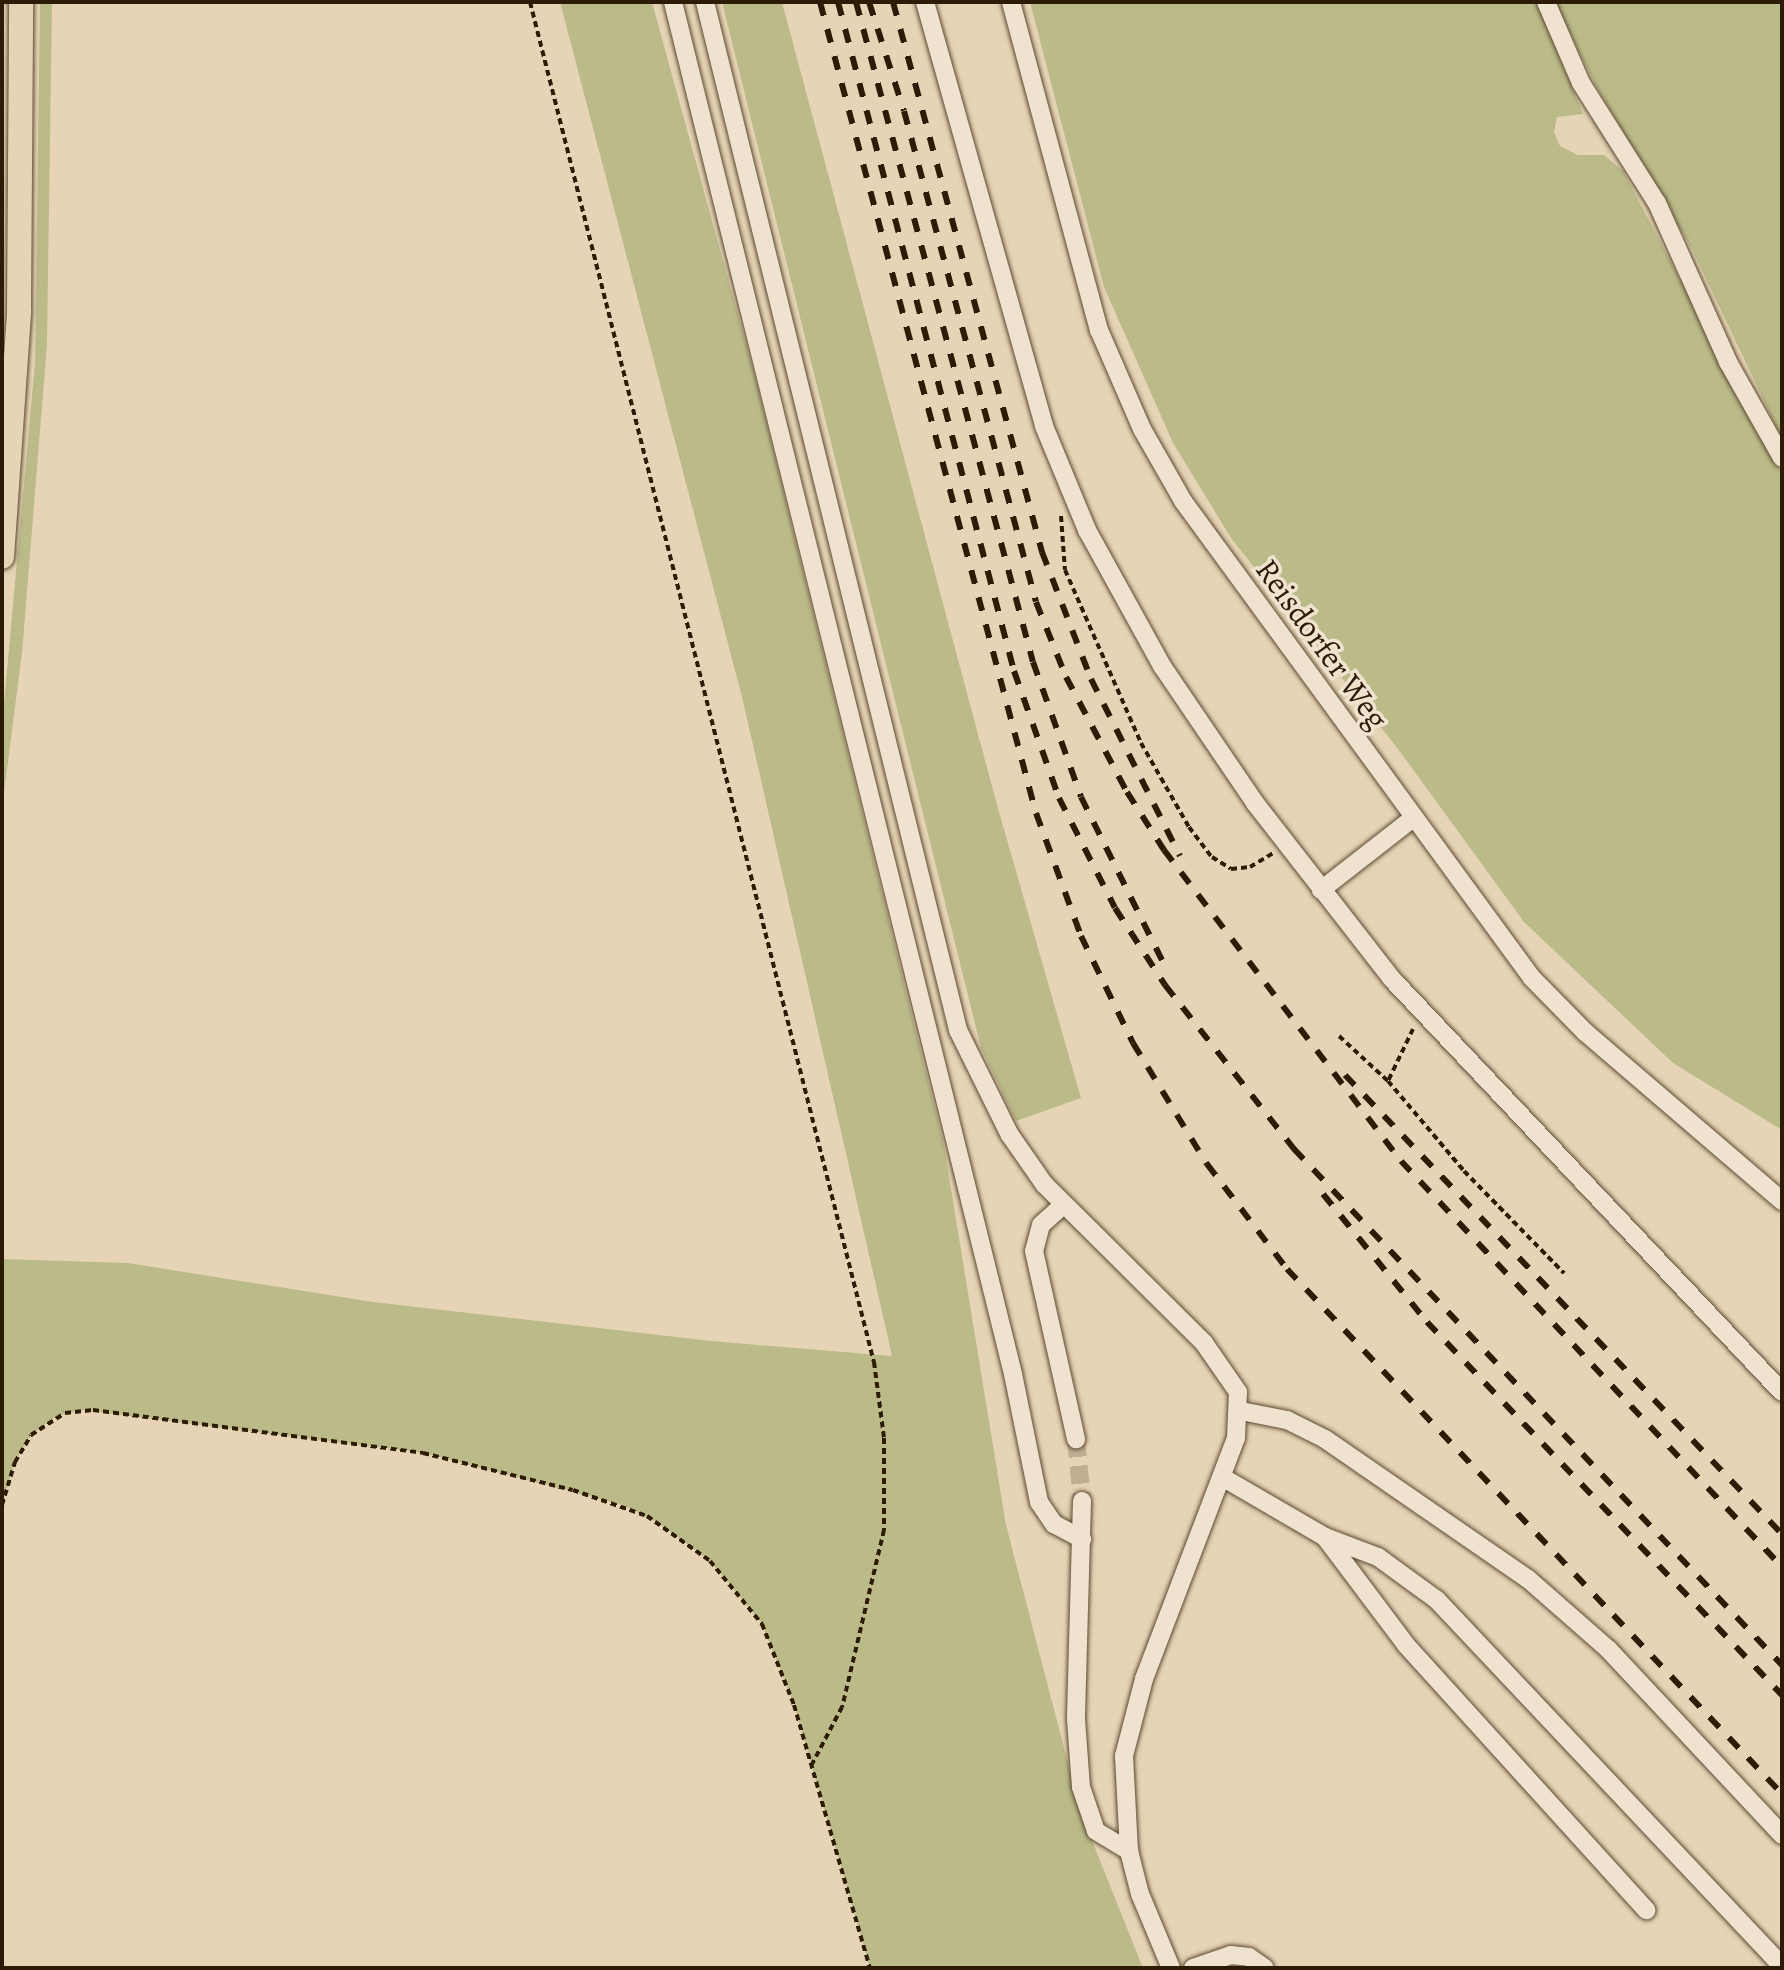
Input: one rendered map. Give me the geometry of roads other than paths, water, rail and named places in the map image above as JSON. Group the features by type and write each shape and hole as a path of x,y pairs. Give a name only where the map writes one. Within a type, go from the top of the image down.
{"main road":[{"path":"2,557 19,311 21,2"}],"street":[{"path":"673,2 1009,1358 1039,1502 1054,1524 1082,1539"},
{"path":"705,2 958,1030 1010,1135 1062,1206 1221,1362 1238,1392 1241,1411 1222,1477 1129,1728 1122,1783 1129,1851 1171,1968"},
{"path":"925,2 1017,343 1067,486 1154,654 1286,845 1420,1012 1782,1392"},
{"name":"Reisdorfer Weg","path":"1011,2 1093,314 1142,429 1216,550 1551,999 1782,1201"},
{"path":"1546,2 1581,83 1657,203 1719,342 1782,458"},
{"path":"1321,890 1413,818"},
{"path":"1062,1206 1041,1225 1034,1251 1076,1439"},
{"path":"1241,1411 1287,1420 1325,1439 1528,1579 1608,1649 1782,1835"},
{"path":"1222,1477 1325,1537 1378,1557 1437,1600 1782,1966"},
{"path":"1082,1501 1076,1719 1081,1787 1096,1831 1129,1851"},
{"path":"1325,1537 1416,1657 1646,1910"},
{"path":"1193,1968 1231,1955 1249,1957 1265,1968"}],"tunnel":[{"path":"1076,1439 1082,1501"}],"railway":[{"path":"820,2 1036,813 1081,936 1133,1043 1207,1164 1287,1269 1782,1794"},
{"path":"838,2 1014,671 1059,798 1115,908 1165,985 1294,1149 1782,1665"},
{"path":"856,2 1033,662 1081,797 1167,970"},
{"path":"869,2 904,111 1036,602 1066,677 1127,792 1164,850 1401,1161 1782,1567"},
{"path":"893,2 1042,552 1091,679 1180,856"},
{"path":"1345,1075 1782,1534"},
{"path":"1323,1194 1427,1322 1782,1695"}]}
